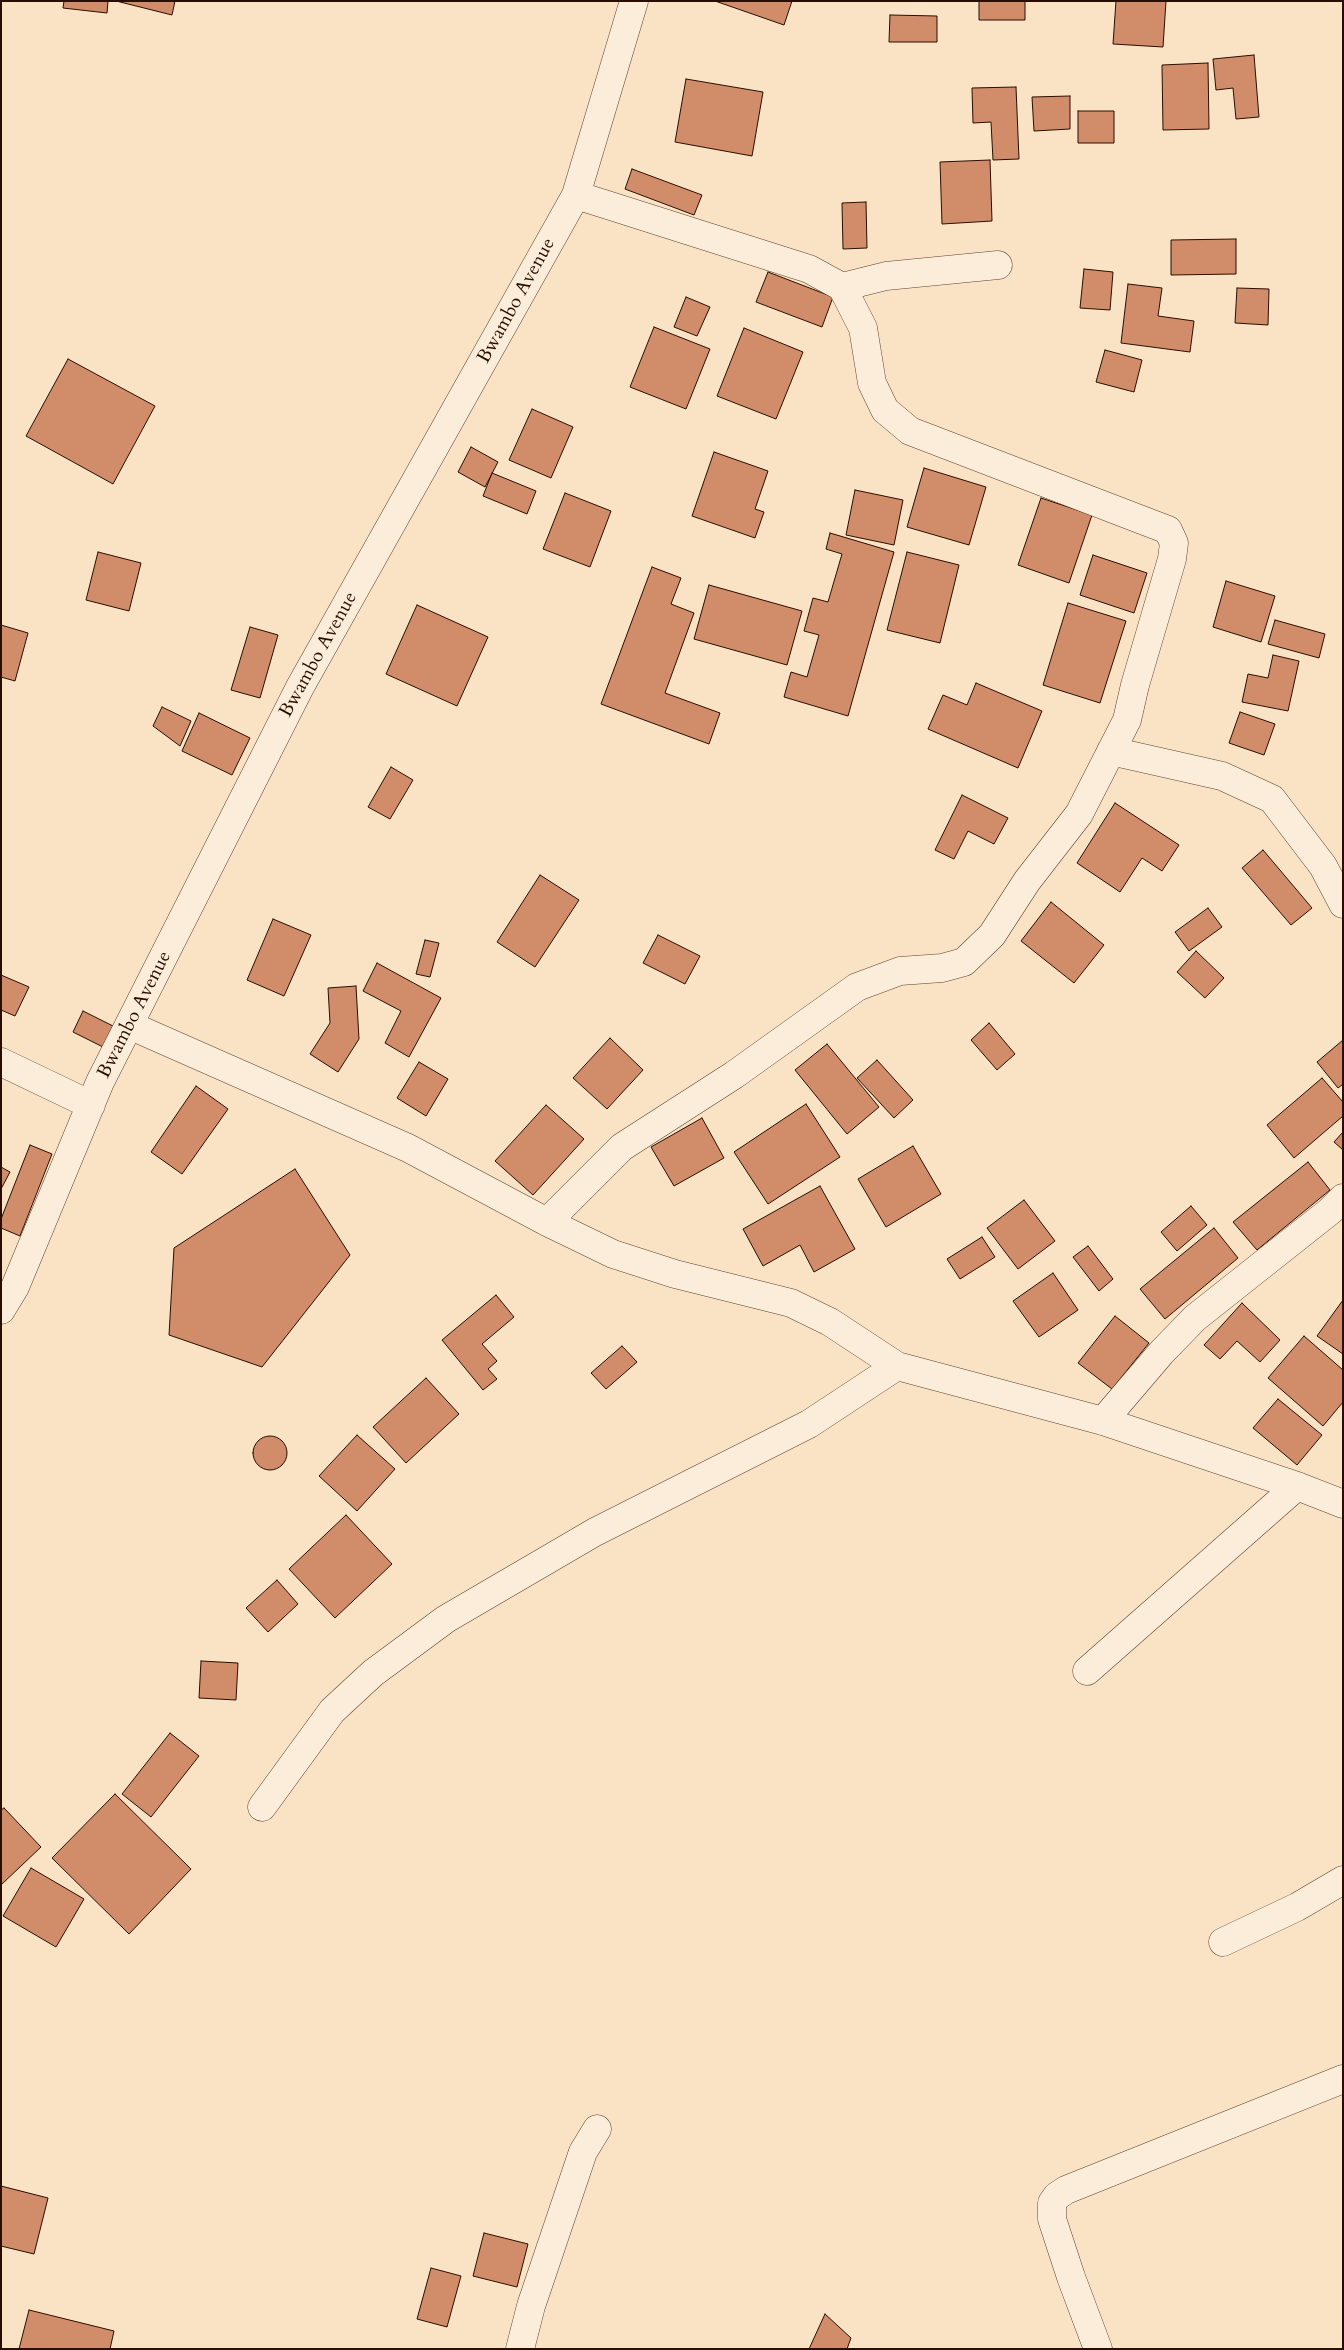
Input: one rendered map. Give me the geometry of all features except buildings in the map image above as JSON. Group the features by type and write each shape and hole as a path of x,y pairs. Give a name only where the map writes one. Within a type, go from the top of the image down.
{"street":[{"name":"Bwambo Avenue","path":"6,1292 129,1025 300,687 576,195 634,1"},
{"path":"547,1222 622,1147 734,1075 857,987 900,971 942,968 964,962 992,935 1027,881 1079,814 1127,720 1135,685 1172,559 1174,543 1168,530 910,431 885,410 872,383 863,328 842,287 809,270 576,195"},
{"path":"842,287 886,276 998,265"},
{"path":"1111,751 1222,776 1272,799 1323,866 1343,904"},
{"path":"129,1025 408,1148 547,1222 613,1254 675,1274 791,1303 830,1322 897,1366 1103,1421 1297,1486 1343,1504"},
{"path":"1,1062 91,1105"},
{"path":"1103,1421 1161,1353 1195,1318 1330,1211 1343,1198"},
{"path":"262,1807 332,1711 373,1673 446,1619 595,1532 809,1424 897,1366"},
{"path":"1086,1671 1297,1486"},
{"path":"1223,1942 1297,1908 1343,1880"},
{"path":"1098,2349 1052,2219 1052,2203 1057,2196 1066,2190 1343,2079"},
{"path":"520,2349 531,2306 583,2152 597,2130"}]}
